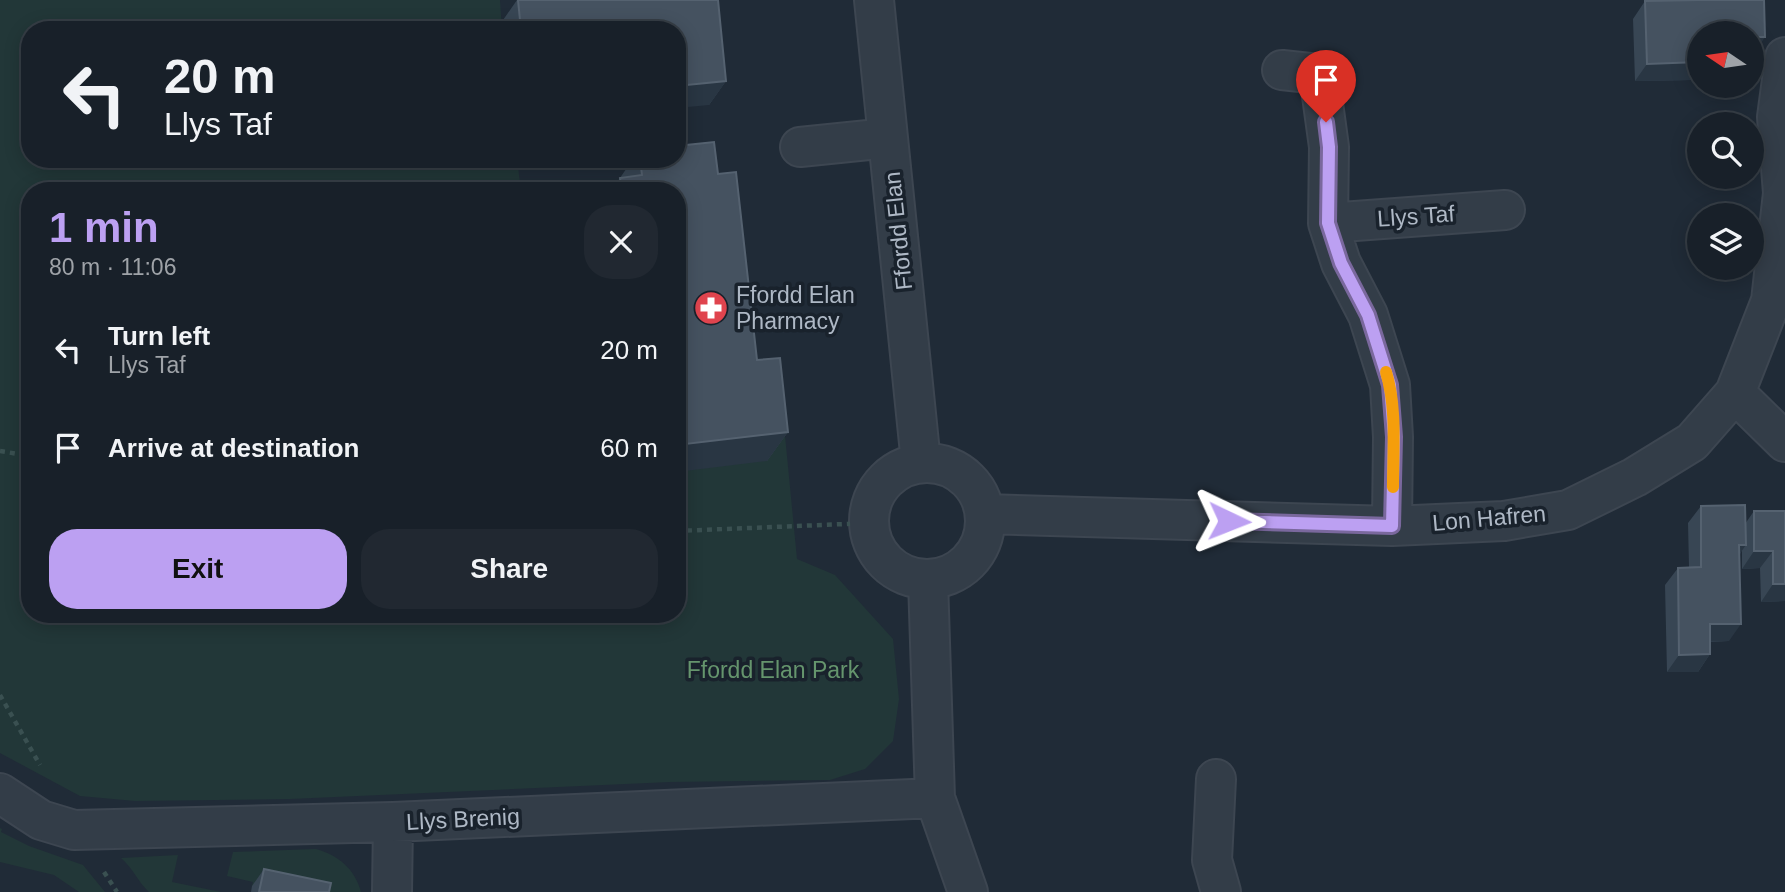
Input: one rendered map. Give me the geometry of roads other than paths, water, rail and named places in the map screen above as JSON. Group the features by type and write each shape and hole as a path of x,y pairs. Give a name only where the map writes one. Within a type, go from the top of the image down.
{"street":[{"name":"Ffordd Elan","path":"874,0 921,463"},
{"name":"Lon Hafren","path":"985,514 1392,526 1504,521 1568,510 1635,477 1692,442 1735,393 1771,301 1784,193 1777,117 1785,57"},
{"path":"1282,70 1319,74 1329,147 1328,223 1341,263 1368,315 1390,385 1394,437 1392,526"},
{"path":"800,147 888,138"},
{"name":"Llys Taf","path":"1328,223 1505,210"},
{"path":"1735,393 1785,442"},
{"path":"921,463 939,464 956,470 970,481 981,496 985,514 985,534 977,552 965,567 947,576 928,580 910,578 894,570 881,557 872,541 869,523 874,498 889,477 903,467 921,463"},
{"path":"928,580 935,798 968,892"},
{"path":"1216,779 1212,860 1221,892"},
{"name":"Llys Brenig","path":"0,793 41,820 75,830 393,822 935,798"},
{"path":"392,892 393,822"}],"place":[{"name":"Ffordd Elan Pharmacy","path":"711,308"}],"park label":[{"name":"Ffordd Elan Park","path":"773,670"}]}
